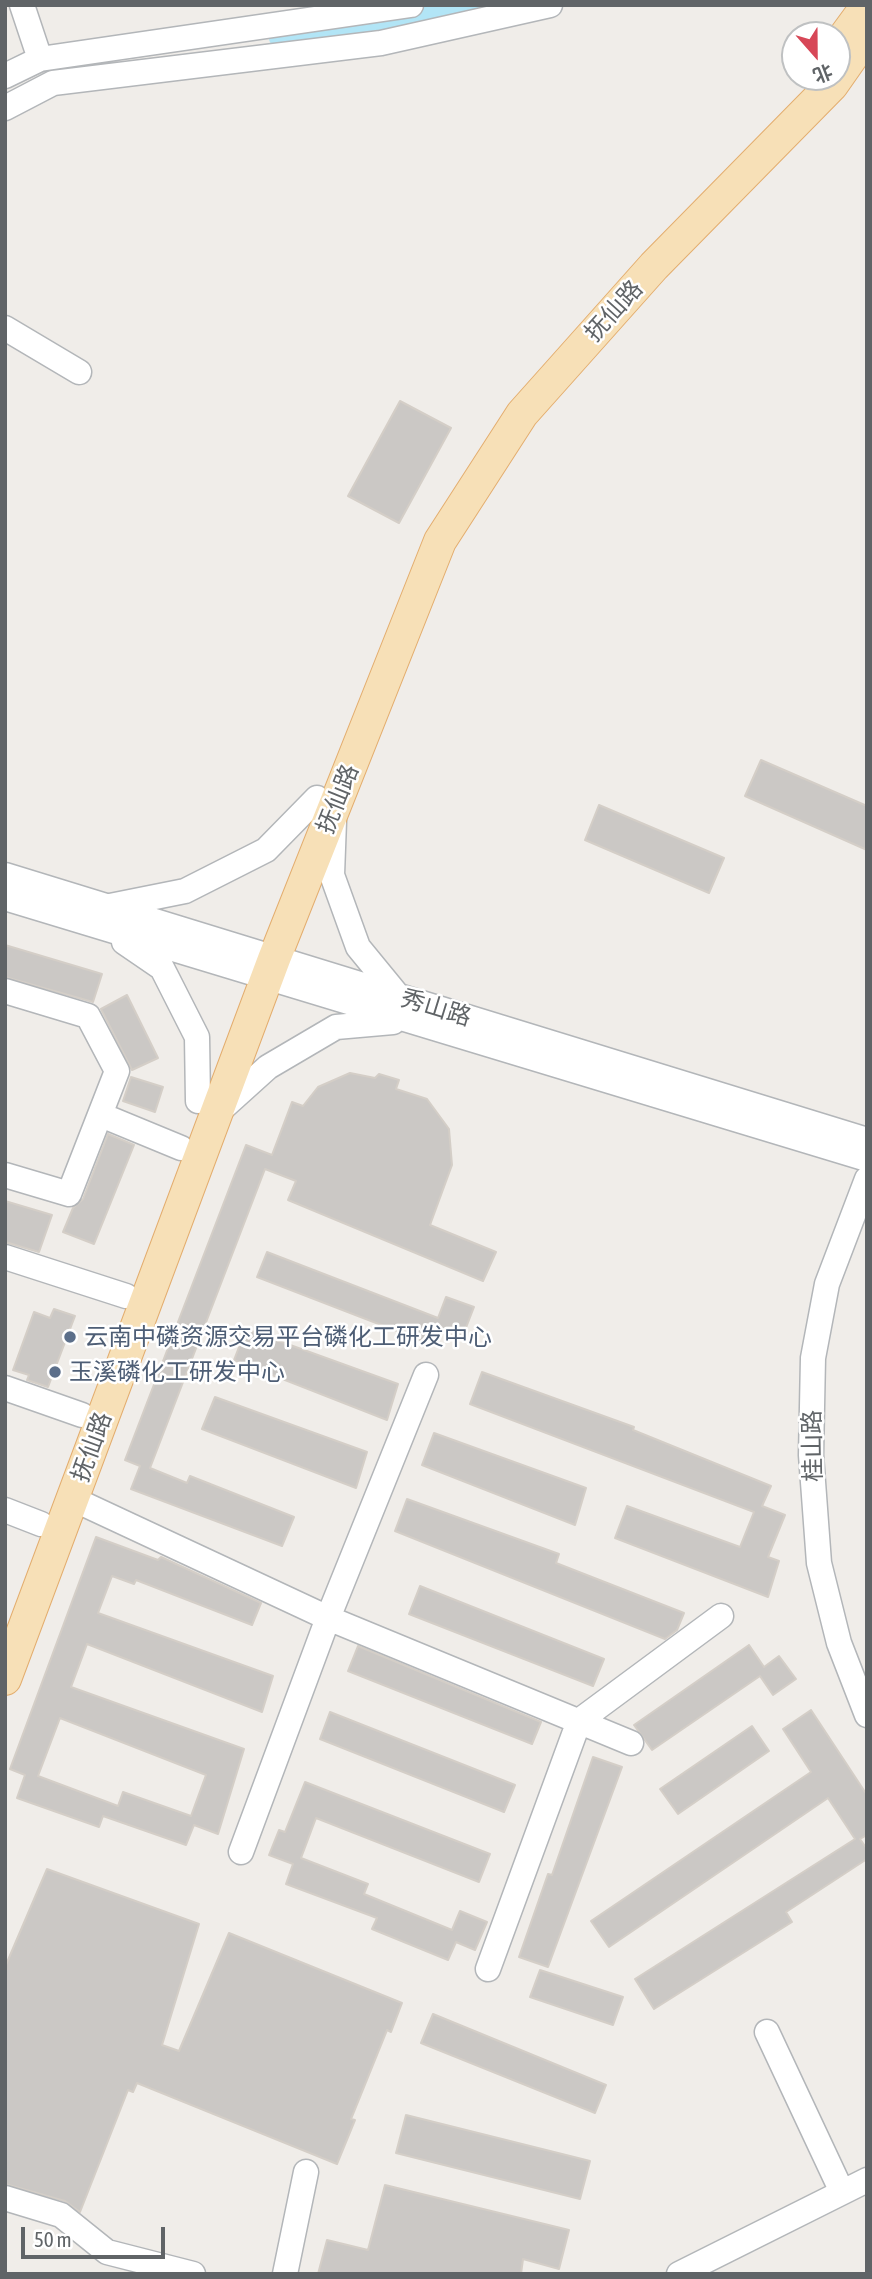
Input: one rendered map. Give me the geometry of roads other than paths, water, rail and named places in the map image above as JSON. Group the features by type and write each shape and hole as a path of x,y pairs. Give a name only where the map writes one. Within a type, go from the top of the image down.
{"main road":[{"path":"851,28 867,6"},
{"name":"抚仙路","path":"5,1679 73,1499 207,1107 261,965 326,803 440,541 522,414 654,266 832,85 867,35"},
{"name":"抚仙路","path":"326,803 425,533 508,403 641,255 801,91"},
{"name":"抚仙路","path":"5,1619 181,1148 207,1107"}],"street":[{"path":"22,5 40,59"},
{"path":"5,76 40,59 411,5"},
{"path":"5,108 53,83 382,43 550,5"},
{"path":"6,331 79,372"},
{"path":"104,918 185,891 265,850 326,803"},
{"path":"104,918 162,968 197,1037 207,1107 335,1027 403,1009 358,947 332,875 326,803"},
{"name":"秀山路","path":"5,875 104,918"},
{"name":"秀山路","path":"5,898 104,918 261,965 867,1160"},
{"path":"5,991 88,1016 117,1071 69,1194 5,1175"},
{"name":"秀山路","path":"403,1009 867,1140"},
{"path":"101,1115 181,1148"},
{"name":"桂山路","path":"867,1179 827,1284 813,1358 810,1455 819,1563 839,1643 867,1715"},
{"path":"6,1261 126,1296"},
{"path":"241,1852 328,1618 426,1375"},
{"path":"5,1388 82,1415"},
{"path":"73,1499 328,1618 631,1743"},
{"path":"5,1510 41,1524"},
{"path":"488,1969 579,1721 721,1616"},
{"path":"766,2032 842,2192"},
{"path":"285,2274 306,2172"},
{"path":"679,2274 867,2180"},
{"path":"5,2197 61,2215 107,2252 193,2274"}],"waterway":[{"path":"286,35 441,16 489,5"}],"place":[{"name":"云南中磷资源交易平台磷化工研发中心","path":"70,1337"},
{"name":"玉溪磷化工研发中心","path":"55,1372"}]}
